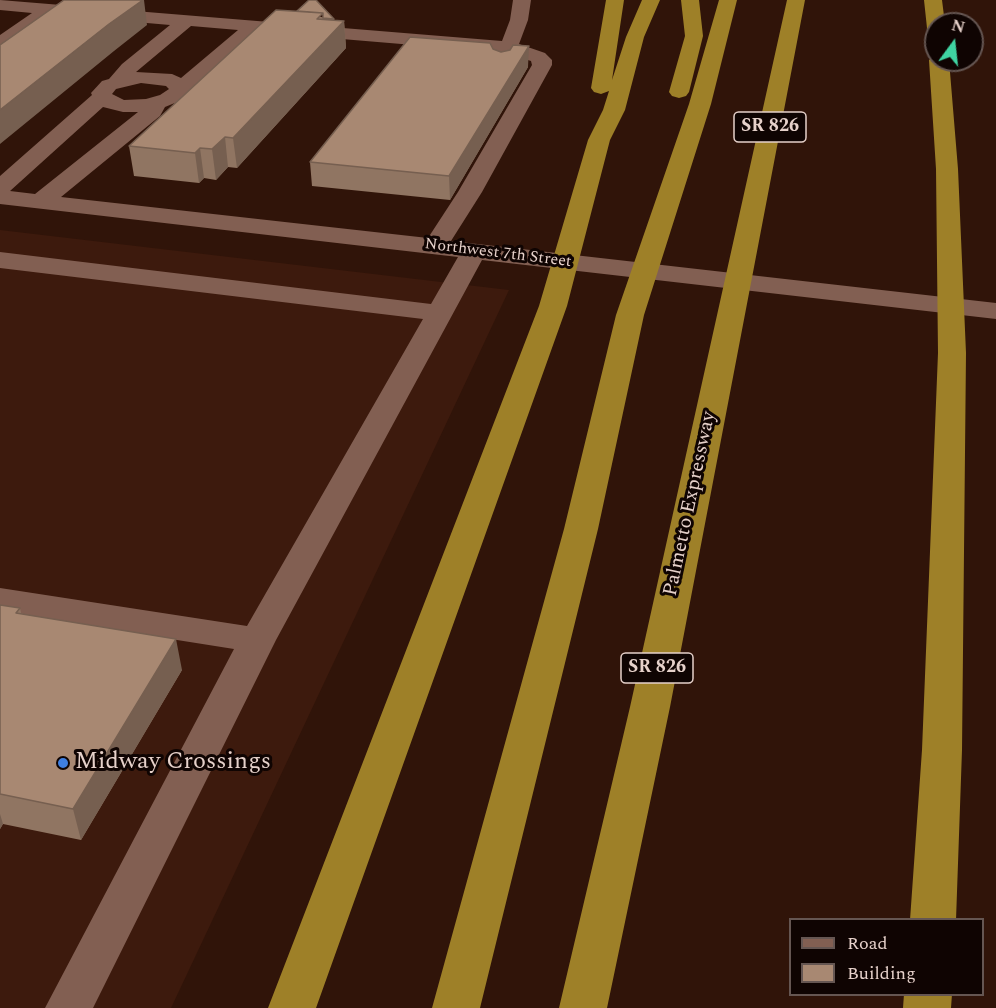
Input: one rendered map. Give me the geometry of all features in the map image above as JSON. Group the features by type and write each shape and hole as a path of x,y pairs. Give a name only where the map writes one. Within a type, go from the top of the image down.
{"highway":[{"path":"599,140 598,109 615,0"},
{"path":"292,1008 553,306 599,140 614,110 634,37 651,0"},
{"path":"674,110 694,36 690,0"},
{"path":"456,1008 580,529 630,315 700,104 728,0"},
{"name":"Palmetto Expressway","path":"583,1008 650,707 727,326 797,3"},
{"path":"933,918 943,717 952,353 947,169 940,72"},
{"path":"656,235 670,131"}],"street":[{"path":"505,56 519,20 522,0"},
{"path":"0,4 454,44 505,56 538,57 542,60 542,65 470,192 435,247"},
{"path":"0,44 50,9"},
{"path":"118,81 129,68 189,20"},
{"path":"102,97 113,104 123,106 158,103 175,96 180,88 254,26"},
{"path":"442,60 454,44"},
{"path":"0,188 102,97 104,89 118,81 141,77 163,78 178,84 180,88"},
{"path":"40,202 152,111 158,103"},
{"name":"Northwest 7th Street","path":"0,197 996,310"},
{"path":"69,1008 257,640 474,252"},
{"path":"0,260 439,313"},
{"path":"0,600 257,640"}],"shaded area":[{"path":"0,230 509,290 171,1008 0,1008"}],"building":[{"path":"64,0 143,0 0,110 0,45"},
{"path":"309,0 316,0 334,19 323,18 323,13 297,11"},
{"path":"276,10 323,13 317,19 344,21 233,138 225,137 212,149 200,148 195,153 129,146"},
{"path":"410,37 490,43 493,49 501,52 510,50 513,45 529,46 449,176 310,162"},
{"name":"Midway Crossings","path":"0,605 20,608 16,613 176,639 73,809 0,794"}],"place":[{"name":"Midway Crossings","path":"63,763"}]}
